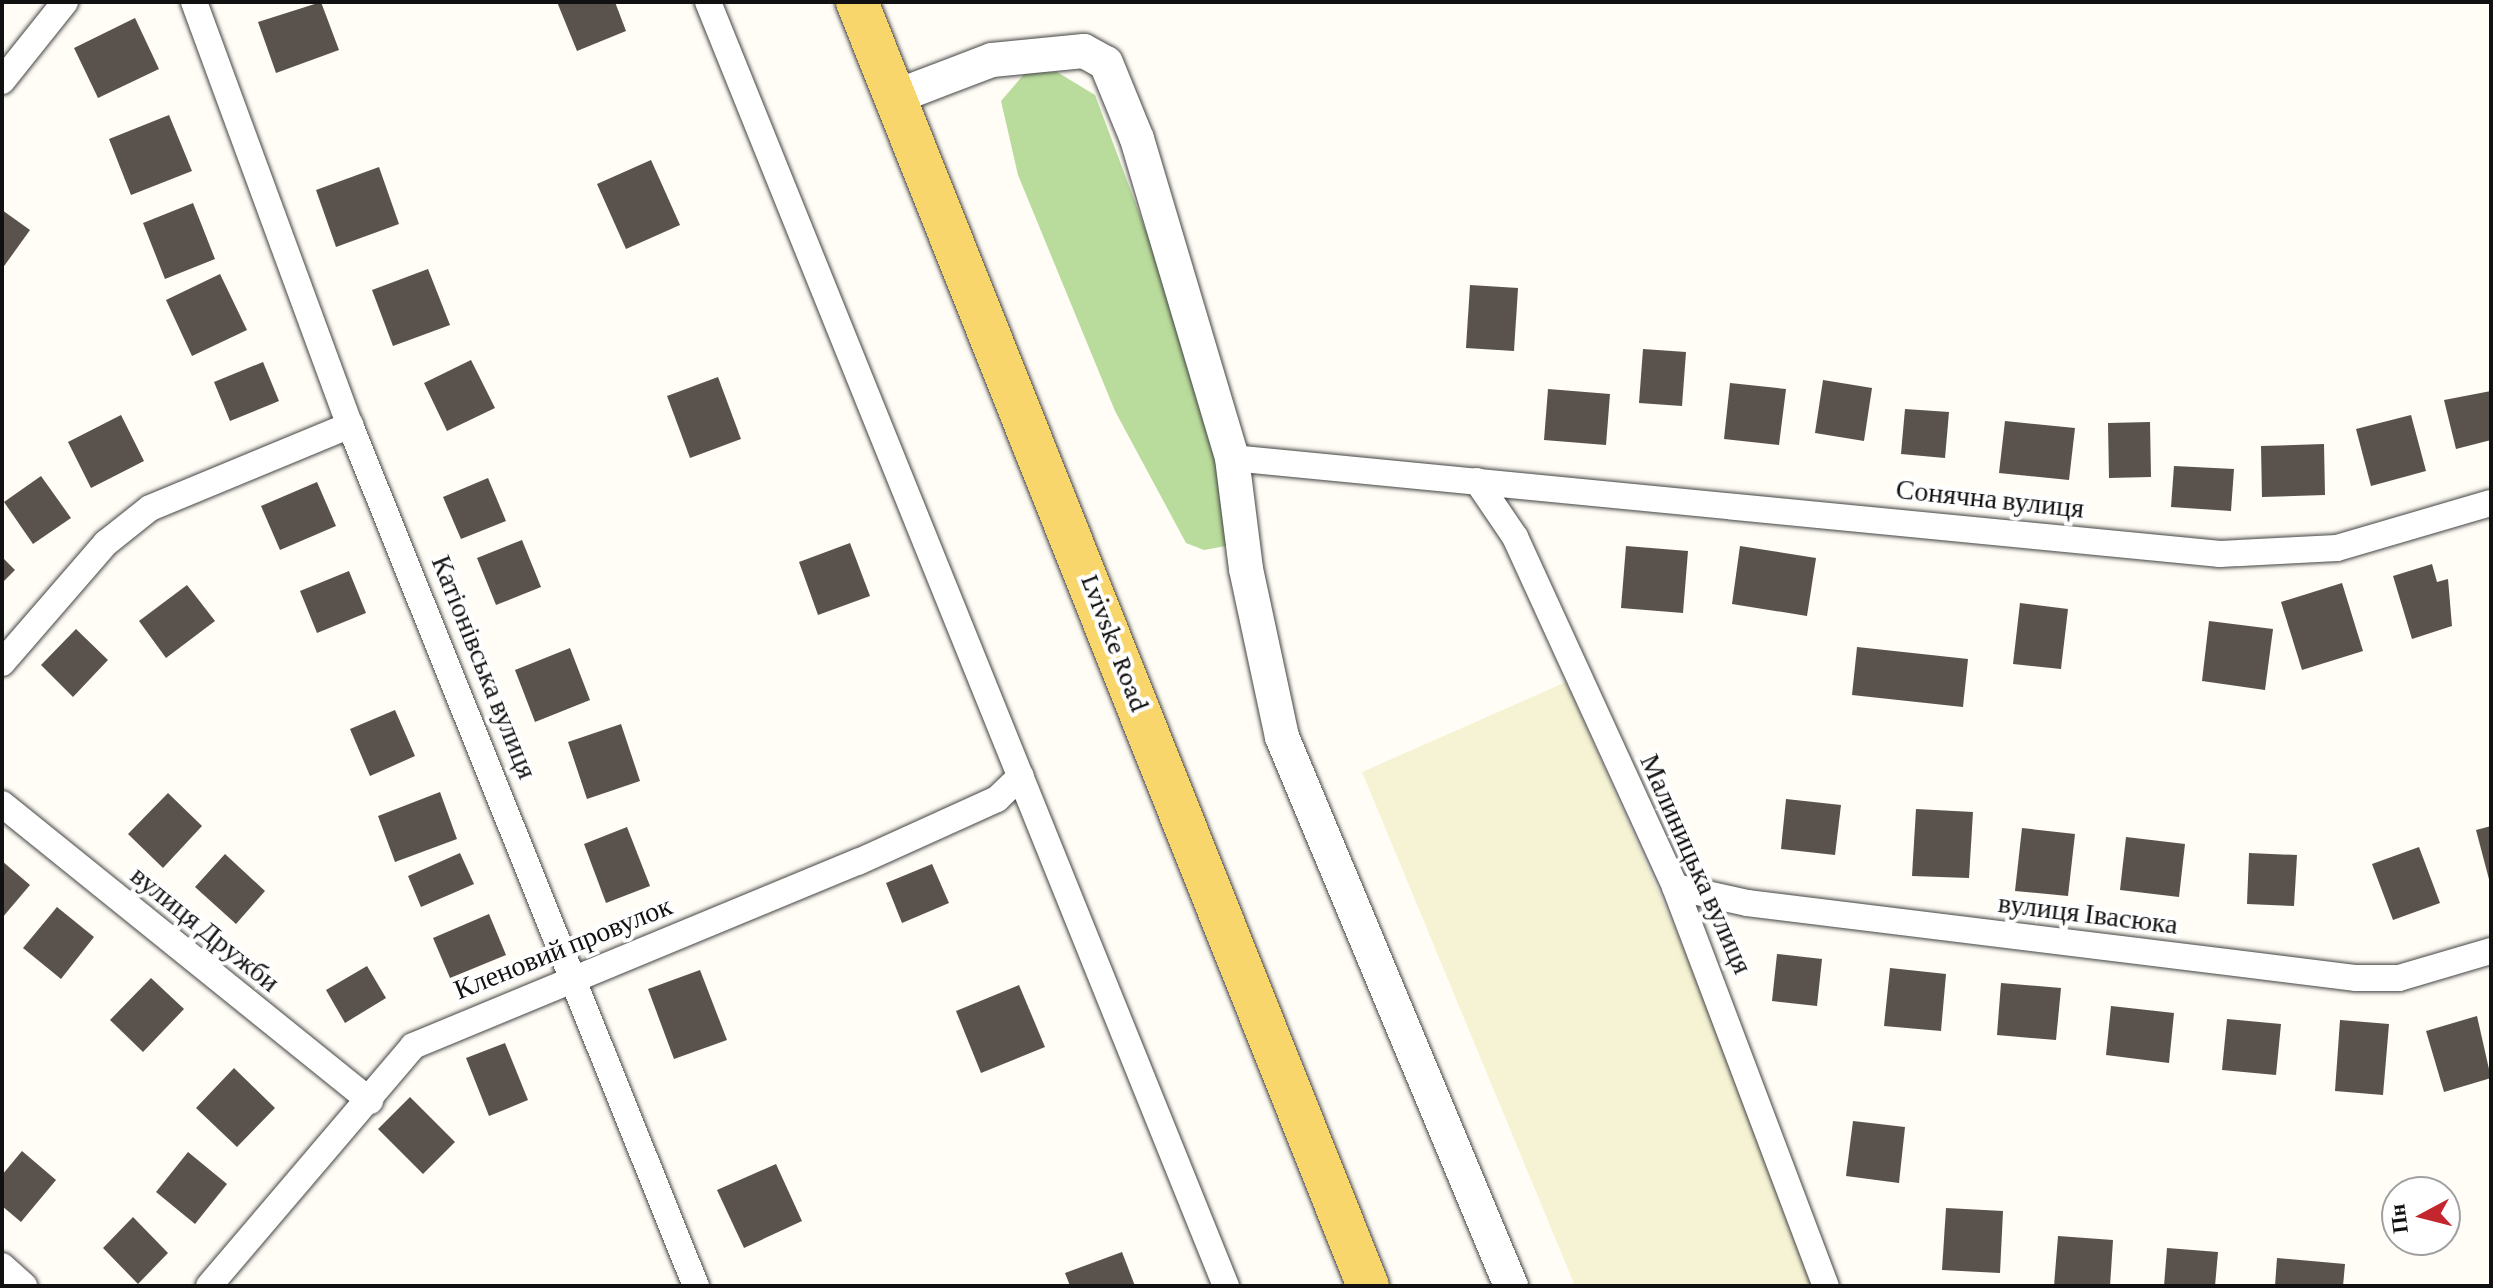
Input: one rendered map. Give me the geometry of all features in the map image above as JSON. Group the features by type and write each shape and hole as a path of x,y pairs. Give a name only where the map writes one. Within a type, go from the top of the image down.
{"main road":[{"name":"Lvivske Road","path":"857,2 1368,1286"}],"street":[{"path":"2,81 65,2"},
{"name":"Катіонівська вулиця","path":"194,2 350,425 696,1286"},
{"path":"708,2 1226,1286"},
{"path":"895,97 964,66 1002,59 1084,51 1106,63 1137,139 1232,458 1246,569 1282,737 1511,1286"},
{"path":"2,663 106,543 150,508 350,425"},
{"name":"Сонячна вулиця","path":"1232,458 2288,556 2491,503"},
{"name":"Малиницька вулиця","path":"1477,481 1515,537 1675,887 1826,1286"},
{"name":"Кленовий провулок","path":"209,1286 370,1101 413,1046 941,825 997,799 1021,776"},
{"name":"вулиця Дружби","path":"2,804 370,1101"},
{"name":"вулиця Івасюка","path":"1675,887 1747,903 2356,978 2399,978 2491,951"},
{"path":"2,1266 24,1286"}],"shaded area":[{"path":"1566,682 1832,1286 1575,1286 1362,772"}],"green space":[{"path":"1057,72 1095,95 1198,370 1231,545 1204,550 1186,543 1115,411 1018,175 1001,101 1025,73"}],"building":[{"path":"321,2 339,50 276,73 258,22"},
{"path":"557,2 615,2 626,31 577,51"},
{"path":"135,18 159,69 98,98 74,48"},
{"path":"169,115 192,171 131,195 109,139"},
{"path":"651,160 680,225 626,249 597,184"},
{"path":"379,167 399,224 336,247 316,190"},
{"path":"193,203 215,259 165,279 143,223"},
{"path":"2,210 30,230 2,269"},
{"path":"428,269 450,325 393,346 372,290"},
{"path":"220,274 247,330 192,356 166,300"},
{"path":"1470,285 1518,288 1514,351 1466,348"},
{"path":"1643,349 1686,352 1682,406 1639,403"},
{"path":"471,360 495,408 447,431 424,383"},
{"path":"263,362 279,401 230,421 214,382"},
{"path":"718,377 741,439 690,458 667,396"},
{"path":"1823,380 1872,388 1864,441 1815,433"},
{"path":"1730,383 1786,389 1779,445 1724,439"},
{"path":"1548,389 1610,394 1606,445 1544,440"},
{"path":"2491,391 2491,440 2456,449 2444,400"},
{"path":"1905,409 1949,412 1945,458 1901,454"},
{"path":"121,415 144,461 91,488 68,442"},
{"path":"2411,415 2426,471 2371,486 2356,429"},
{"path":"2005,421 2075,428 2069,480 1999,473"},
{"path":"2150,422 2151,477 2109,478 2108,423"},
{"path":"2324,444 2325,495 2262,497 2261,446"},
{"path":"2174,466 2234,469 2231,511 2171,507"},
{"path":"41,476 71,518 33,544 4,502"},
{"path":"488,478 506,521 461,539 443,497"},
{"path":"317,482 336,526 280,550 261,506"},
{"path":"522,540 541,587 496,605 477,558"},
{"path":"850,543 870,596 818,615 799,562"},
{"path":"1626,546 1688,551 1683,613 1621,608"},
{"path":"1740,546 1816,558 1807,616 1732,604"},
{"path":"2,557 15,570 2,583"},
{"path":"2432,564 2437,582 2448,579 2452,626 2412,639 2393,576"},
{"path":"349,571 366,613 317,633 300,591"},
{"path":"2342,583 2363,651 2302,670 2281,602"},
{"path":"187,585 215,621 166,658 139,621"},
{"path":"2020,603 2068,609 2061,669 2013,664"},
{"path":"2209,621 2273,629 2265,690 2202,681"},
{"path":"76,629 108,660 73,697 41,665"},
{"path":"1857,647 1968,659 1963,707 1852,695"},
{"path":"570,648 590,700 535,722 515,670"},
{"path":"395,710 415,756 370,776 350,729"},
{"path":"621,724 640,781 587,799 568,742"},
{"path":"440,792 457,839 395,862 378,816"},
{"path":"168,793 202,826 163,868 128,834"},
{"path":"1786,799 1841,805 1835,855 1781,849"},
{"path":"1916,809 1973,812 1969,878 1912,876"},
{"path":"2491,826 2491,882 2490,883 2476,830"},
{"path":"627,827 650,886 606,903 584,844"},
{"path":"2022,828 2075,834 2068,896 2015,891"},
{"path":"2126,837 2185,844 2179,897 2120,890"},
{"path":"2419,847 2440,903 2393,920 2372,864"},
{"path":"460,853 474,884 421,907 408,876"},
{"path":"2249,853 2297,855 2294,906 2247,904"},
{"path":"225,854 265,891 236,924 195,887"},
{"path":"2,861 30,885 2,918"},
{"path":"932,864 949,903 902,923 886,883"},
{"path":"57,907 94,937 61,979 23,948"},
{"path":"489,914 506,955 450,978 433,938"},
{"path":"1777,954 1822,959 1817,1006 1772,1001"},
{"path":"367,966 386,998 345,1023 326,990"},
{"path":"1890,968 1946,974 1941,1031 1884,1026"},
{"path":"700,970 727,1040 674,1059 648,989"},
{"path":"151,978 184,1009 143,1052 110,1020"},
{"path":"2001,983 2061,988 2056,1040 1997,1035"},
{"path":"1019,985 1045,1047 981,1073 956,1011"},
{"path":"2111,1006 2174,1013 2169,1063 2106,1055"},
{"path":"2477,1016 2491,1078 2444,1092 2426,1031"},
{"path":"2227,1019 2281,1024 2276,1075 2222,1070"},
{"path":"2340,1020 2389,1024 2383,1095 2335,1091"},
{"path":"505,1043 528,1100 489,1116 466,1058"},
{"path":"234,1068 275,1108 237,1147 196,1108"},
{"path":"410,1097 455,1142 423,1174 378,1129"},
{"path":"1853,1121 1905,1127 1899,1183 1846,1176"},
{"path":"22,1151 56,1180 21,1222 2,1206 2,1175"},
{"path":"188,1152 227,1184 195,1224 156,1192"},
{"path":"776,1164 802,1221 744,1248 717,1190"},
{"path":"1946,1208 2003,1211 2000,1273 1942,1270"},
{"path":"133,1217 168,1253 138,1284 103,1248"},
{"path":"2058,1236 2113,1240 2110,1286 2054,1286"},
{"path":"2167,1248 2218,1252 2215,1286 2164,1286"},
{"path":"1122,1252 1135,1286 1070,1286 1065,1273"},
{"path":"2277,1258 2345,1264 2343,1286 2275,1286"}]}
